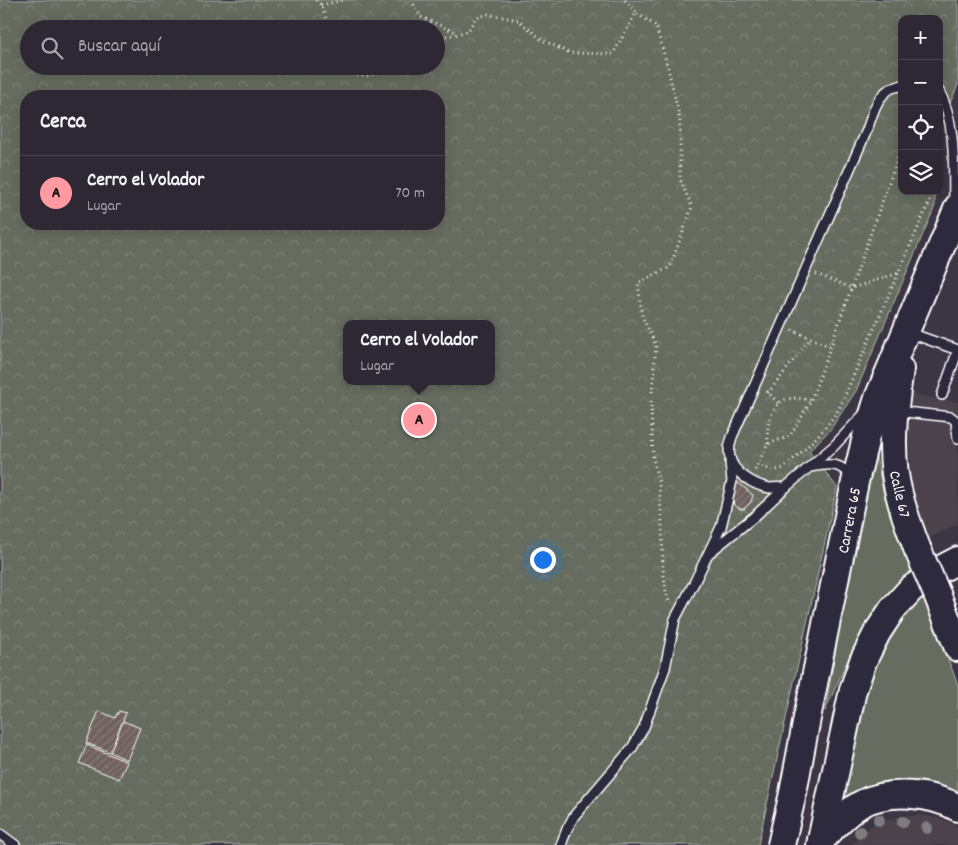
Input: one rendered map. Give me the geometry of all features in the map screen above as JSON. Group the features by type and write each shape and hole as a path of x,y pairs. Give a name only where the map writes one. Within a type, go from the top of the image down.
{"main road":[{"path":"906,331 956,212"},
{"name":"Calle 67","path":"906,331 886,404 893,432 895,472 899,495 917,548 958,648"},
{"name":"Carrera 65","path":"781,845 855,482 871,418 886,404"},
{"path":"820,843 853,690 863,661 877,633 892,610 911,590 937,571 958,560"},
{"path":"820,843 844,817 861,804 879,797 914,795 950,803 958,808"}],"lane":[{"path":"561,845 574,816 632,748 644,727 665,668 675,619 721,527 732,480 729,449 732,437 867,130 876,105 890,89 898,87"},
{"path":"943,98 950,118 952,133 956,212"},
{"path":"906,331 958,350 956,363 942,396"},
{"path":"707,555 755,516 854,427 886,404 951,417 956,421 958,439"},
{"path":"730,459 741,474 761,486 772,488 786,487"},
{"path":"810,467 826,464 834,465 848,472 855,482"},
{"path":"0,834 15,845"}],"path":[{"path":"316,0 321,5 327,20"},
{"path":"321,5 344,0"},
{"path":"411,0 421,17 428,20"},
{"path":"624,0 636,13 656,26 680,120 680,179 692,208 670,267 638,283 642,316 656,345 651,405 653,458 659,485 666,592 675,619"},
{"path":"445,35 468,31 475,19 487,14 518,20 542,40 570,53 613,54 636,13"},
{"path":"445,27 458,33"},
{"path":"357,75 373,75"},
{"path":"768,444 790,436 811,400 901,150"},
{"path":"758,464 770,470 778,470 785,466 806,449 827,427 839,409 932,195"},
{"path":"806,270 852,288 899,273"},
{"path":"781,325 830,347"},
{"path":"768,393 811,338"},
{"path":"750,480 768,444 768,427 772,415 779,404 784,399 811,400"}],"shaded area":[{"path":"911,394 958,402 958,524 927,539 913,492 908,415"},
{"path":"919,815 938,818 958,827 958,845 852,845 866,830 876,823 898,817"}],"green space":[{"path":"0,0 958,0 958,85 943,119 943,15 898,15 898,195 935,195 935,206 856,391 830,430 809,451 837,487 758,845 0,845"},
{"path":"874,448 884,495 912,572 872,615 850,655 825,711 848,579"},
{"path":"923,594 958,685 958,794 948,788 918,780 884,784 863,789 842,803 855,727 872,666 897,620"}],"building":[{"path":"736,481 753,495 751,502 744,509 734,505 732,496"},
{"path":"99,711 115,718 119,711 126,713 110,752 86,743"},
{"path":"123,721 140,728 127,760 110,752"},
{"path":"87,745 127,762 119,779 79,763"}],"place":[{"name":"Cerro el Volador","path":"419,420"}]}
